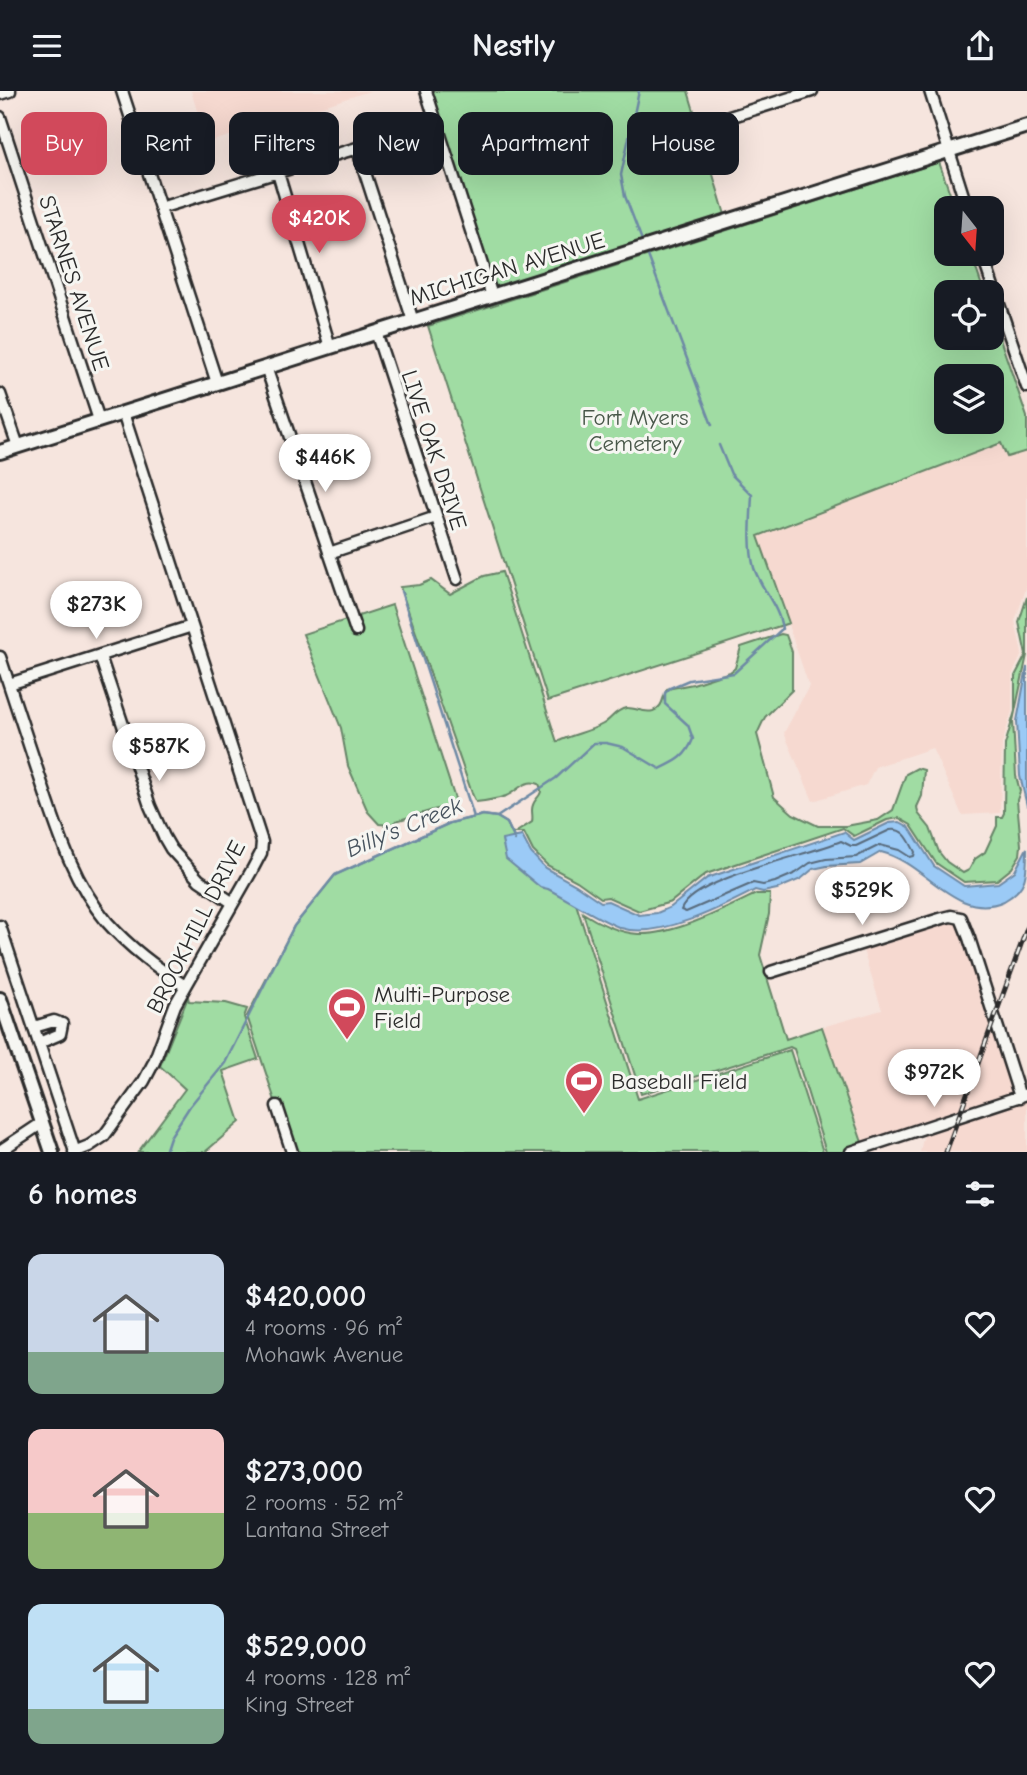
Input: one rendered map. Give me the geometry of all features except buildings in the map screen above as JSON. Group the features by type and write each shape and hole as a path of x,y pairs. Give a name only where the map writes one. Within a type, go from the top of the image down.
{"street":[{"path":"0,94 10,91"},
{"path":"122,91 217,383"},
{"path":"426,91 432,112"},
{"path":"739,114 812,91"},
{"path":"930,91 963,196"},
{"name":"STARNES AVENUE","path":"0,117 99,421"},
{"name":"MICHIGAN AVENUE","path":"0,452 1027,126"},
{"path":"444,149 492,296"},
{"path":"160,208 271,175"},
{"path":"279,175 330,347"},
{"path":"366,175 412,321"},
{"path":"986,266 1027,387"},
{"name":"LIVE OAK DRIVE","path":"376,333 457,579"},
{"path":"266,367 356,631"},
{"path":"0,394 18,446"},
{"name":"BROOKHILL DRIVE","path":"74,1152 104,1136 144,1081 154,1062 170,1015 261,853 262,842 123,413"},
{"path":"329,553 436,517"},
{"path":"9,684 192,625"},
{"path":"100,656 150,806 164,837 171,849 200,880 233,903"},
{"path":"0,657 76,876 98,910 124,940 185,986"},
{"path":"771,972 943,918 961,918 1023,1096 851,1152"},
{"path":"0,926 74,1152"},
{"path":"0,999 52,1152"},
{"path":"34,1027 54,1021 62,1024 60,1034 39,1043"},
{"path":"277,1106 292,1152"},
{"path":"0,1151 42,1123"}],"shaded area":[{"path":"191,91 370,91 304,112 229,112 229,136 215,140 215,112 197,112"},
{"path":"1001,443 1007,457 1027,451 1027,585 1015,621 1022,654 1012,675 1012,711 1002,744 1000,813 962,815 932,748 875,767 866,785 813,801 784,733 809,686 758,536"},
{"path":"958,914 1015,1096 1027,1093 1027,1152 920,1152 925,1130 864,1148 822,1027 882,1010 861,944"}],"green space":[{"path":"431,91 688,91 694,112 627,112 627,175 713,175 726,218 494,292 444,132 444,112 438,112"},
{"name":"Fort Myers Cemetery","path":"939,162 951,196 934,196 934,266 975,266 980,280 934,280 934,350 1004,350 1027,417 1027,451 1007,457 1001,443 758,536 789,623 548,701 428,326"},
{"path":"502,572 557,742 598,727 622,709 653,711 661,704 667,689 730,672 735,668 741,647 781,634 786,635 792,652 792,690 765,717 757,734 774,797 793,814 818,826 846,826 878,820 893,810 906,774 917,768 924,770 918,813 930,828 939,852 947,862 963,873 985,852 997,826 997,817 1002,817 1004,813 1005,745 1015,711 1015,676 1026,655 1019,622 1027,597 1027,655 1013,721 1016,776 1020,791 1017,800 1020,855 1012,868 997,880 964,882 936,863 911,825 899,818 887,820 854,836 843,828 706,874 671,902 639,911 608,897 601,898 547,865 533,851 524,833 515,833 532,822 534,802 541,792 539,784 530,783 506,796 476,802 400,587 419,585 431,580 450,594 484,576"},
{"path":"392,605 455,799 454,804 396,821 391,825 379,824 368,812 348,766 341,728 303,634"},
{"path":"483,815 497,817 507,823 524,858 571,888 638,1099 790,1050 823,1152 292,1152 247,1016 294,926 335,875 450,823"},
{"path":"756,894 770,894 769,914 760,955 786,1039 822,1027 864,1148 852,1152 826,1152 794,1049 790,1047 641,1094 583,913 617,930 638,934 652,933 683,926"},
{"path":"188,997 189,1001 226,1003 247,1009 244,1017 258,1059 223,1071 240,1122 205,1152 138,1152 185,1089 160,1066"}],"water":[{"path":"1027,667 1027,806 1020,776 1017,721"},
{"path":"900,822 909,827 934,866 964,886 998,883 1015,871 1027,848 1024,880 1017,891 1004,901 987,905 971,904 941,889 897,858 881,852 860,864 813,869 801,879 777,889 763,892 755,890 690,920 653,930 636,931 612,924 540,887 506,859 502,840 522,836 531,853 545,868 601,902 608,901 639,915 657,913 671,907 707,878 844,832 854,840 889,823"}],"waterway":[{"path":"639,91 621,175 625,196 643,243"},
{"path":"647,253 712,425"},
{"path":"497,817 556,778 594,743 623,747 660,769 676,761 693,739 688,725 665,704 665,693 689,680 734,673 782,629 777,613 754,568 750,541 752,495 731,474 719,445"},
{"path":"401,591 474,817"},
{"name":"Billy's Creek","path":"165,1152 170,1137 190,1106 225,1063 294,926 335,875 450,823 483,815 497,817 507,823 515,840"}],"railway":[{"path":"946,1152 1027,928"}],"place":[{"name":"Multi-Purpose Field","path":"347,1041"},
{"name":"Baseball Field","path":"584,1115"}]}
